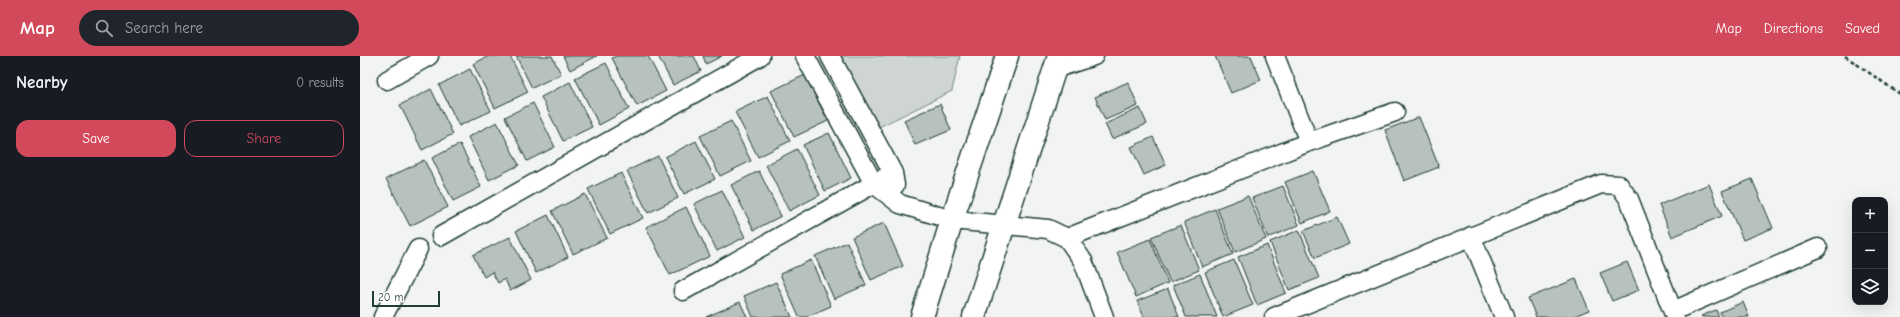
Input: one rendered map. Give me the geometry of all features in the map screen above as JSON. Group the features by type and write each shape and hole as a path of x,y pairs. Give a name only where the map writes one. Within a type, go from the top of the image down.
{"street":[{"path":"387,80 429,56"},
{"path":"441,236 760,56"},
{"path":"805,56 874,184 900,204 952,220 1003,226 1048,229 1067,238 1082,261 1104,317"},
{"path":"830,56 893,173 900,204"},
{"path":"922,317 952,220 1007,56"},
{"path":"974,317 1057,63 1094,56"},
{"path":"1275,56 1308,142"},
{"path":"1067,238 1308,142 1396,112"},
{"path":"683,291 893,173"},
{"path":"1274,317 1601,184 1619,185 1629,198 1674,314 1818,248"},
{"path":"1471,236 1504,317"},
{"path":"383,317 418,250"}],"path":[{"path":"1845,56 1900,94"}],"shaded area":[{"path":"839,56 960,56 952,91 879,127"}],"building":[{"path":"489,56 510,56 528,92 495,108 473,64"},
{"path":"516,56 552,56 561,74 532,88"},
{"path":"563,56 597,56 570,70"},
{"path":"616,56 648,56 666,91 637,106 612,58"},
{"path":"658,56 694,56 701,71 673,85"},
{"path":"703,56 722,56 706,64"},
{"path":"1215,56 1251,56 1261,80 1231,93"},
{"path":"606,63 629,109 599,125 575,78"},
{"path":"470,69 491,111 459,126 439,85"},
{"path":"805,75 828,121 794,137 771,91"},
{"path":"570,82 592,127 563,141 541,97"},
{"path":"1128,82 1138,106 1105,120 1095,97"},
{"path":"431,89 453,134 422,150 400,105"},
{"path":"768,96 790,141 758,157 735,112"},
{"path":"533,103 555,147 527,161 505,117"},
{"path":"940,104 951,130 915,145 904,120"},
{"path":"1140,108 1147,124 1112,139 1105,124"},
{"path":"1419,117 1439,167 1404,181 1385,130"},
{"path":"731,121 751,161 720,176 700,136"},
{"path":"497,122 519,165 489,180 468,137"},
{"path":"829,133 851,178 825,191 803,145"},
{"path":"1153,137 1166,165 1144,175 1131,147"},
{"path":"696,141 715,179 684,194 665,157"},
{"path":"460,144 481,187 453,201 432,158"},
{"path":"797,149 820,195 789,211 766,165"},
{"path":"658,156 678,198 648,213 627,171"},
{"path":"424,160 448,207 410,226 386,179"},
{"path":"759,171 781,216 754,230 731,185"},
{"path":"1313,171 1330,211 1302,223 1285,182"},
{"path":"621,173 643,218 610,234 588,189"},
{"path":"1752,179 1773,228 1743,240 1722,191"},
{"path":"1709,184 1722,216 1672,237 1659,205"},
{"path":"1283,186 1299,225 1268,238 1252,198"},
{"path":"722,190 745,237 717,251 694,204"},
{"path":"585,194 607,238 573,254 552,211"},
{"path":"1248,196 1266,239 1235,252 1217,208"},
{"path":"686,207 710,256 670,275 646,227"},
{"path":"1215,209 1233,254 1202,267 1184,222"},
{"path":"548,215 568,257 536,273 516,231"},
{"path":"1337,217 1349,244 1315,258 1303,231"},
{"path":"884,223 903,266 871,280 852,237"},
{"path":"1181,225 1199,270 1170,282 1151,237"},
{"path":"1299,230 1319,278 1289,290 1270,242"},
{"path":"510,237 531,280 510,291 505,279 498,283 492,272 484,277 473,255"},
{"path":"1150,239 1168,283 1136,297 1117,252"},
{"path":"847,242 866,285 834,299 815,256"},
{"path":"1267,245 1286,293 1257,305 1238,257"},
{"path":"811,260 831,306 806,317 799,317 780,274"},
{"path":"1234,260 1253,305 1223,317 1205,272"},
{"path":"1627,262 1639,290 1612,301 1600,273"},
{"path":"1200,274 1217,317 1186,317 1173,285"},
{"path":"1576,279 1589,310 1572,317 1536,317 1528,298"},
{"path":"776,282 792,317 753,317 744,296"},
{"path":"1168,289 1179,317 1144,317 1137,301"},
{"path":"740,302 747,317 706,317"},
{"path":"1743,302 1749,317 1722,317 1720,312"},
{"path":"1716,310 1719,317 1701,316"}]}
